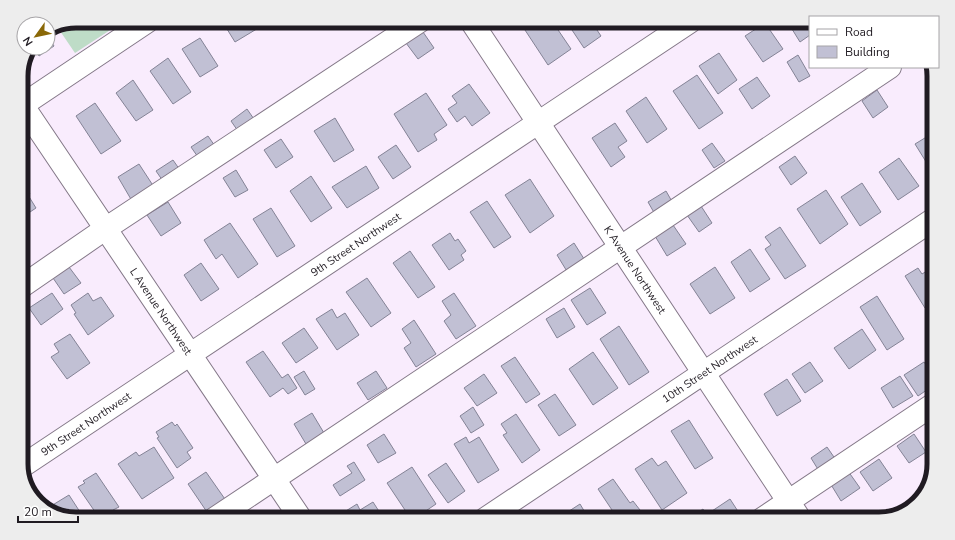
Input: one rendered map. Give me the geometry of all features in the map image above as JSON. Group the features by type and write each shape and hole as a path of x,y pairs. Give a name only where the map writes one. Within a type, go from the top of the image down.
{"street":[{"path":"28,101 138,28"},
{"path":"28,282 409,28"},
{"name":"K Avenue Northwest","path":"476,28 795,512"},
{"name":"9th Street Northwest","path":"28,462 680,28"},
{"path":"224,512 888,68"},
{"name":"L Avenue Northwest","path":"28,114 297,512"},
{"name":"10th Street Northwest","path":"496,512 927,224"},
{"path":"772,512 927,409"}],"green space":[{"path":"70,28 113,28 75,53 60,31"}],"building":[{"path":"226,28 258,28 235,42"},
{"path":"524,28 557,28 571,49 548,65"},
{"path":"571,28 596,28 601,36 584,48"},
{"path":"757,28 768,28 783,49 763,62 745,36"},
{"path":"791,28 809,28 809,36 800,42"},
{"path":"423,32 434,48 418,59 406,43"},
{"path":"200,38 218,66 200,77 182,49"},
{"path":"719,53 737,80 718,94 699,66"},
{"path":"798,55 810,76 799,82 787,62"},
{"path":"168,58 191,92 173,104 150,71"},
{"path":"697,75 723,113 699,129 673,91"},
{"path":"757,77 770,96 752,109 739,89"},
{"path":"133,80 153,110 136,121 116,93"},
{"path":"469,84 490,113 472,126 465,116 457,122 448,109 457,103 452,96"},
{"path":"877,90 888,107 873,118 862,101"},
{"path":"426,93 447,125 434,134 437,140 418,152 394,114"},
{"path":"646,97 667,129 647,143 626,111"},
{"path":"95,103 121,141 101,154 76,116"},
{"path":"247,109 256,122 240,134 231,121"},
{"path":"335,118 354,150 334,162 314,131"},
{"path":"615,123 627,141 618,147 625,157 611,167 592,138"},
{"path":"208,136 217,149 200,160 191,147"},
{"path":"927,137 927,163 915,144"},
{"path":"281,139 293,157 276,168 264,150"},
{"path":"712,143 725,161 714,168 702,150"},
{"path":"396,145 411,167 393,179 378,157"},
{"path":"795,156 807,173 791,185 779,167"},
{"path":"899,158 919,186 898,200 879,172"},
{"path":"173,160 182,173 165,184 156,171"},
{"path":"139,164 154,187 132,201 118,177"},
{"path":"366,166 379,188 347,208 332,187"},
{"path":"236,170 248,190 235,197 223,178"},
{"path":"311,176 332,208 311,222 290,191"},
{"path":"530,179 554,216 530,233 505,195"},
{"path":"862,183 881,212 860,226 841,197"},
{"path":"826,190 848,224 820,244 797,209"},
{"path":"666,191 674,205 656,216 648,202"},
{"path":"28,195 36,208 28,213"},
{"path":"487,201 511,237 494,248 470,212"},
{"path":"168,202 181,223 161,236 147,215"},
{"path":"701,206 712,223 699,232 687,215"},
{"path":"271,208 295,246 277,257 253,219"},
{"path":"230,223 258,264 238,278 222,254 216,259 204,240"},
{"path":"673,225 686,244 667,256 655,236"},
{"path":"780,227 806,266 785,279 765,249 771,245 765,237"},
{"path":"450,233 455,241 458,239 466,251 461,255 464,260 449,270 432,245"},
{"path":"574,243 586,262 568,273 557,255"},
{"path":"750,249 770,279 750,292 731,262"},
{"path":"410,251 435,287 418,298 393,263"},
{"path":"201,263 219,289 201,301 184,275"},
{"path":"69,267 81,283 64,294 53,278"},
{"path":"715,267 735,298 710,314 690,284"},
{"path":"918,268 922,274 927,271 927,307 925,308 905,276"},
{"path":"367,278 391,313 371,327 346,292"},
{"path":"590,288 606,313 587,325 571,300"},
{"path":"52,293 63,309 41,325 29,308"},
{"path":"88,293 93,301 101,297 114,316 88,335 74,314 76,313 71,305"},
{"path":"454,293 476,326 456,339 444,321 451,315 442,301"},
{"path":"877,296 904,339 887,350 860,307"},
{"path":"564,308 575,327 557,338 546,319"},
{"path":"332,309 337,318 345,313 359,335 337,350 316,319"},
{"path":"414,320 436,354 416,367 404,348 411,343 402,329"},
{"path":"619,326 649,372 629,385 600,339"},
{"path":"304,328 318,348 296,363 282,343"},
{"path":"862,329 876,350 849,369 834,348"},
{"path":"70,334 90,363 67,379 51,357 59,352 54,344"},
{"path":"263,351 282,378 288,374 297,388 288,394 283,388 270,397 246,362"},
{"path":"593,352 618,388 593,405 569,369"},
{"path":"515,357 540,394 526,403 501,366"},
{"path":"810,362 823,381 805,393 792,374"},
{"path":"924,362 927,366 927,390 918,396 904,375"},
{"path":"304,371 315,389 305,395 294,377"},
{"path":"376,371 387,388 368,400 357,383"},
{"path":"484,374 497,393 477,406 464,388"},
{"path":"900,376 913,396 893,408 881,388"},
{"path":"787,379 801,401 777,416 764,394"},
{"path":"555,394 576,425 559,436 538,405"},
{"path":"473,407 484,425 471,433 460,416"},
{"path":"312,413 327,438 309,449 294,424"},
{"path":"516,414 540,450 522,463 503,435 507,433 501,424"},
{"path":"689,420 713,458 695,469 671,431"},
{"path":"172,422 175,426 177,424 193,448 187,452 191,458 177,468 157,438 159,437 156,432"},
{"path":"384,434 396,453 378,463 367,445"},
{"path":"914,434 926,452 909,463 897,446"},
{"path":"466,437 469,443 479,437 499,470 478,483 454,444"},
{"path":"154,447 174,478 142,499 118,464 136,452 139,456"},
{"path":"827,447 836,460 819,471 811,458"},
{"path":"652,458 658,466 666,461 687,493 662,510 635,469"},
{"path":"879,459 892,478 873,491 860,472"},
{"path":"354,462 365,480 340,496 333,485 352,473 347,466"},
{"path":"446,463 465,491 448,503 428,475"},
{"path":"412,467 436,504 424,512 406,512 387,483"},
{"path":"848,471 860,488 841,501 830,483"},
{"path":"206,472 227,502 213,512 207,512 188,484"},
{"path":"96,473 119,507 113,510 114,512 95,512 78,487 85,483 83,481"},
{"path":"613,479 630,503 633,501 640,510 637,512 613,512 598,489"},
{"path":"69,495 80,512 70,512 52,506"},
{"path":"730,499 738,512 713,512"},
{"path":"373,502 379,512 344,512 357,504 360,510"},
{"path":"580,504 585,512 568,512"}]}
